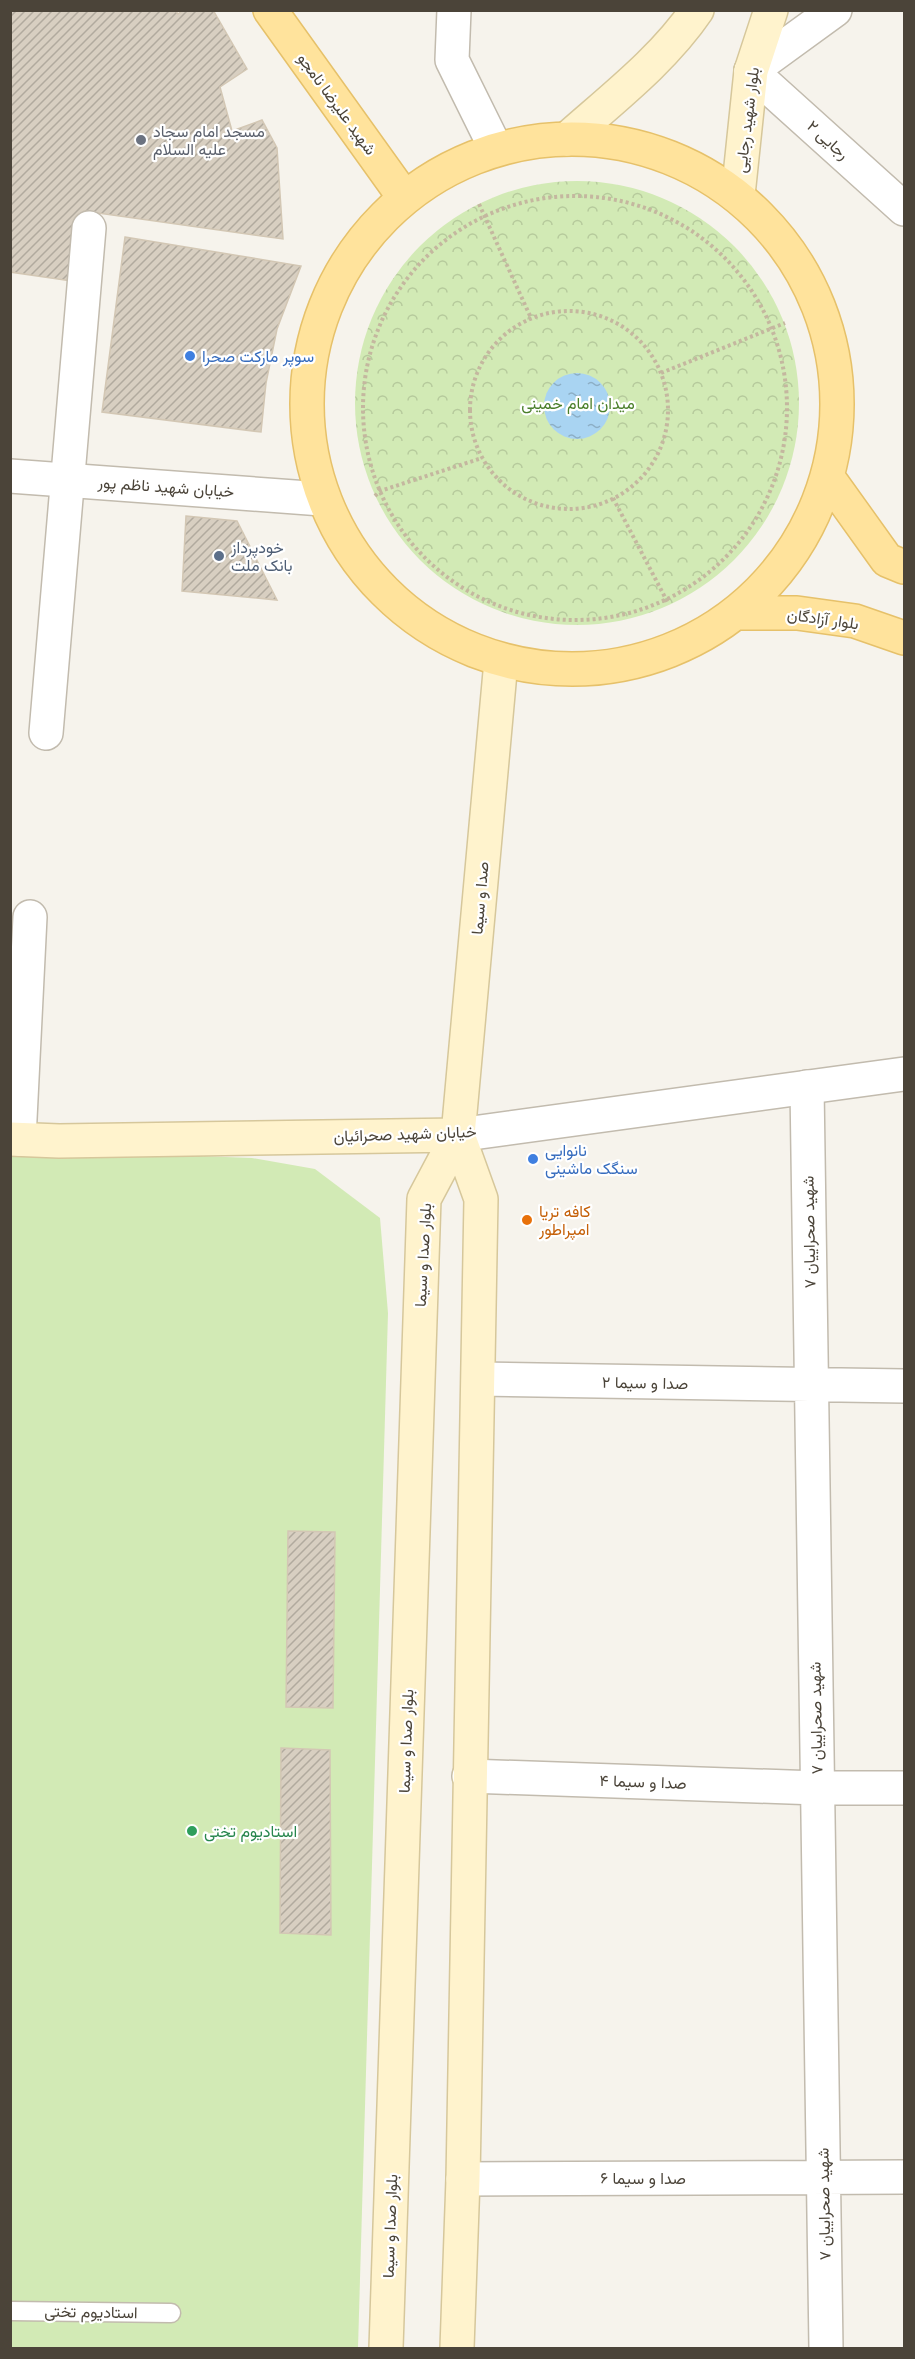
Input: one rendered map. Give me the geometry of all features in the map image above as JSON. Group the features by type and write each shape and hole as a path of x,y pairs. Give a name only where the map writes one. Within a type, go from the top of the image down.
{"main road":[{"name":"شهید علیرضا نامجو","path":"270,10 404,197"},
{"path":"567,139 628,85 684,29 696,10"},
{"name":"بلوار شهید رجایی","path":"738,195 751,71 771,10"},
{"path":"567,139 623,143 683,162 738,195 792,252 827,322 840,400 829,479 795,552 738,613 666,654 584,671 501,661 425,627 364,571 322,499 305,418 314,334 348,259 404,197 448,169 496,149 567,139"},
{"path":"829,479 887,560 904,567"},
{"name":"بلوار آزادگان","path":"738,613 797,613 855,621 904,638"},
{"name":"صدا و سیما","path":"458,1135 501,661"},
{"path":"457,2349 463,2180 481,1199 458,1135"},
{"name":"خیابان شهید صحرائیان","path":"15,1139 458,1135"},
{"name":"بلوار صدا و سیما","path":"386,2349 424,1199 458,1135"}],"street":[{"path":"454,10 452,60 496,149"},
{"path":"751,71 836,10"},
{"name":"رجایی ۲","path":"751,71 904,209"},
{"path":"46,733 89,228"},
{"name":"خیابان شهید ناظم پور","path":"10,476 322,499"},
{"path":"15,1139 30,917"},
{"name":"خیابان شهید صحرائیان","path":"458,1135 904,1074"},
{"name":"شهید صحراییان ۷","path":"807,1087 826,2349"},
{"name":"صدا و سیما ۲","path":"479,1379 811,1387 904,1386"},
{"name":"صدا و سیما ۴","path":"469,1776 817,1788 904,1788"},
{"name":"صدا و سیما ۶","path":"463,2180 904,2177"}],"lane":[{"name":"استادیوم تختی","path":"10,2311 171,2313"}],"path":[{"path":"562,196 603,198 643,206 681,224 714,247 743,277 765,311 780,349 788,390 787,431 779,471 763,508 740,543 711,572 667,601 638,611 596,619 554,619 512,611 473,594 438,570 408,540 380,491 370,465 363,423 363,381 373,339 390,301 416,267 446,238 483,216 521,202 562,196"},
{"path":"479,204 531,318"},
{"path":"555,311 578,311 602,316 624,326 642,342 661,373 669,407 667,431 659,453 646,474 628,490 584,508 560,509 536,504 515,493 496,478 482,458 473,436 469,412 472,388 479,366 502,338 531,318 555,311"},
{"path":"661,373 785,323"},
{"path":"375,496 380,491 482,458"},
{"path":"613,498 667,601"}],"green space":[{"name":"میدان امام خمینی","path":"577,181 620,185 662,198 682,207 718,231 734,246 749,262 773,298 782,318 795,360 799,403 795,446 782,488 773,508 749,544 734,560 718,575 682,599 662,608 620,621 577,625 534,621 492,608 472,599 436,575 420,560 405,544 381,508 372,488 359,446 355,403 359,360 372,318 381,298 405,262 420,246 436,231 472,207 492,198 534,185"},
{"name":"استادیوم تختی","path":"11,1149 252,1158 315,1169 380,1218 388,1313 358,2348 11,2348"}],"water":[{"path":"577,373 589,376 600,383 607,394 610,406 607,418 600,429 589,436 577,439 565,436 554,429 547,418 544,406 547,394 554,383 565,376"}],"building":[{"name":"مسجد امام سجاد علیه السلام","path":"10,10 175,10 178,14 183,10 213,10 247,69 220,87 232,131 262,120 277,148 283,239 84,211 78,282 10,272"},
{"name":"سوپر مارکت صحرا","path":"125,237 301,266 277,329 266,383 261,432 102,412"},
{"name":"خودپرداز بانک ملت","path":"186,516 237,521 277,600 182,591"},
{"path":"288,1531 335,1532 333,1708 286,1707"},
{"path":"281,1748 330,1750 331,1935 280,1933"}],"place":[{"name":"مسجد امام سجاد علیه السلام","path":"141,140"},
{"name":"سوپر مارکت صحرا","path":"190,356"},
{"name":"خودپرداز بانک ملت","path":"219,556"},
{"name":"نانوایی سنگک ماشینی","path":"533,1159"},
{"name":"کافه تریا امپراطور","path":"527,1220"},
{"name":"استادیوم تختی","path":"192,1831"}]}
